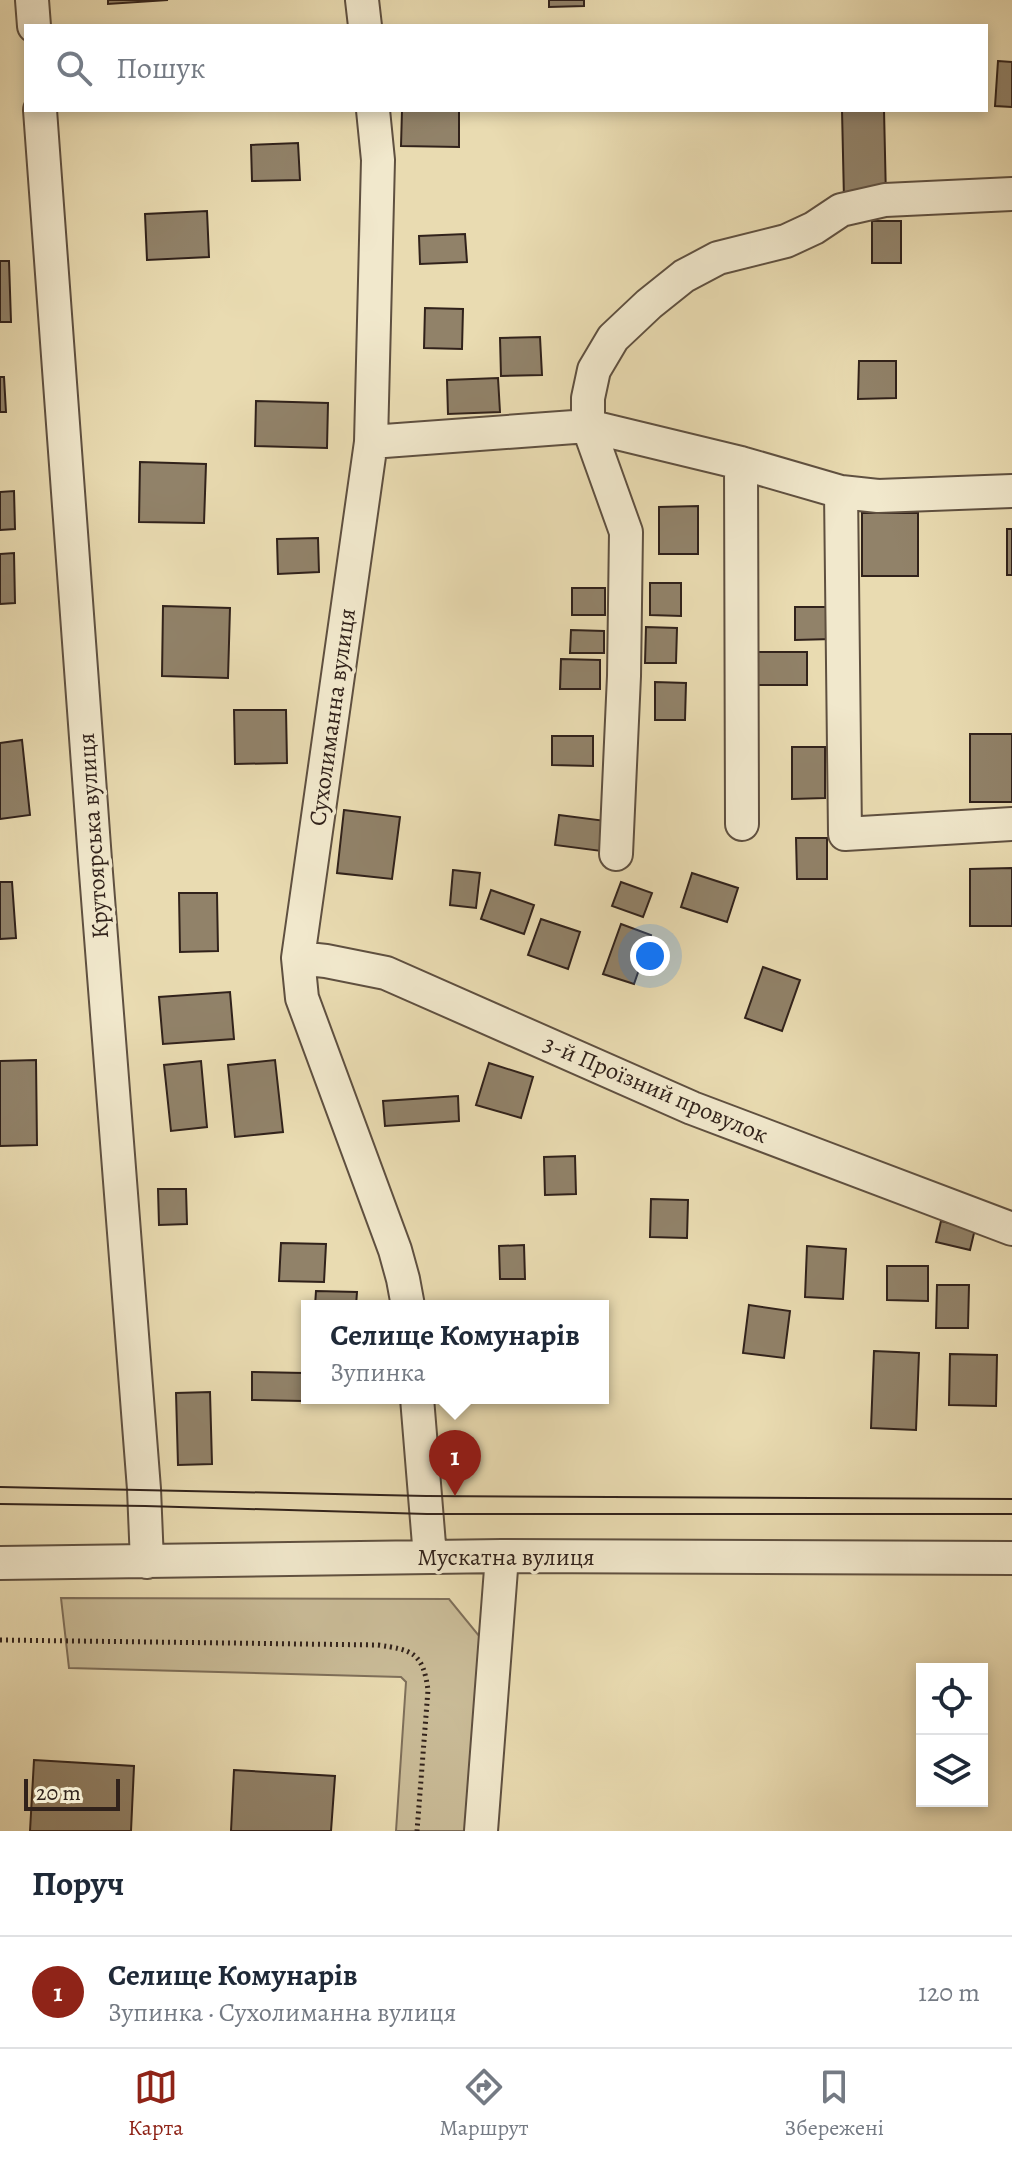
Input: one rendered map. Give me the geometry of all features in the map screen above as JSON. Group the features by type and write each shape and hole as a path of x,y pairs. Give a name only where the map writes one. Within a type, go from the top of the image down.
{"street":[{"path":"32,0 34,24"},
{"path":"362,0 365,24"},
{"name":"Крутоярська вулиця","path":"40,112 147,1562"},
{"name":"Сухолиманна вулиця","path":"373,112 378,160 371,442 298,958 302,998 395,1250 407,1300"},
{"path":"616,854 624,676 626,532 588,426 588,398 594,370 613,338 684,276 718,258 786,241 814,228 841,210 885,200 1012,194"},
{"path":"371,442 588,426 741,463 841,492 878,496 1012,491"},
{"path":"741,463 742,824"},
{"path":"841,492 845,834 1012,824"},
{"name":"3-й Проїзний провулок","path":"298,958 386,973 692,1108 1012,1229"},
{"path":"417,1404 430,1557"},
{"path":"481,1831 502,1556"},
{"name":"Мускатна вулиця","path":"0,1563 502,1556 1012,1558"}],"path":[{"path":"0,1640 378,1645 412,1653 425,1672 428,1690 417,1831"}],"shaded area":[{"path":"61,1598 449,1599 480,1637 470,1831 396,1831 406,1682 401,1677 69,1668"}],"building":[{"path":"108,0 168,0 108,4"},
{"path":"549,0 584,0 584,6 549,7"},
{"path":"998,61 1012,62 1012,107 995,106"},
{"path":"402,112 459,112 459,147 401,146"},
{"path":"842,112 884,112 886,198 844,199"},
{"path":"298,143 300,180 252,181 251,145"},
{"path":"207,211 209,257 147,260 145,214"},
{"path":"872,221 901,221 901,263 872,263"},
{"path":"465,234 467,262 420,264 419,236"},
{"path":"0,261 9,261 11,322 0,322"},
{"path":"425,308 463,309 462,349 424,348"},
{"path":"540,337 542,375 501,376 500,338"},
{"path":"859,361 896,361 896,398 858,399"},
{"path":"0,377 4,377 6,412 0,412"},
{"path":"498,378 500,412 448,414 447,380"},
{"path":"256,401 328,403 327,448 255,446"},
{"path":"140,462 206,464 204,523 139,522"},
{"path":"14,491 15,529 0,530 0,492"},
{"path":"698,506 698,554 659,554 659,507"},
{"path":"862,513 918,513 918,576 862,576"},
{"path":"1007,529 1012,529 1012,575 1007,575"},
{"path":"318,538 319,572 278,574 277,539"},
{"path":"14,553 15,603 0,604 0,554"},
{"path":"650,583 681,583 681,616 650,615"},
{"path":"572,588 605,588 605,615 572,615"},
{"path":"163,606 230,608 228,678 162,676"},
{"path":"795,607 832,607 832,639 795,640"},
{"path":"646,627 677,628 676,663 645,663"},
{"path":"571,630 604,631 604,653 570,653"},
{"path":"756,652 807,652 807,685 756,685"},
{"path":"561,659 600,660 600,689 560,689"},
{"path":"655,682 686,683 685,720 655,720"},
{"path":"234,710 286,710 287,763 235,764"},
{"path":"970,734 1012,734 1012,802 970,802"},
{"path":"552,736 593,736 593,766 552,765"},
{"path":"22,740 30,815 0,819 0,743"},
{"path":"792,747 825,747 825,798 792,799"},
{"path":"344,810 400,817 392,879 337,873"},
{"path":"559,815 606,821 601,851 555,845"},
{"path":"796,838 827,838 827,879 797,879"},
{"path":"1012,868 1012,926 970,926 970,869"},
{"path":"453,870 480,873 476,908 450,905"},
{"path":"692,873 738,888 727,922 681,907"},
{"path":"0,882 12,882 16,938 0,939"},
{"path":"621,882 652,893 643,917 612,906"},
{"path":"491,890 534,905 524,934 481,919"},
{"path":"179,893 217,893 218,951 180,952"},
{"path":"541,919 580,932 568,969 528,955"},
{"path":"621,924 651,935 634,984 603,974"},
{"path":"763,967 800,980 782,1031 745,1018"},
{"path":"230,992 234,1039 163,1044 159,997"},
{"path":"36,1060 37,1145 0,1146 0,1061"},
{"path":"275,1060 283,1132 235,1137 228,1065"},
{"path":"201,1061 207,1127 171,1131 164,1065"},
{"path":"489,1063 533,1077 521,1118 476,1105"},
{"path":"458,1096 459,1121 385,1126 383,1101"},
{"path":"575,1156 576,1194 545,1195 544,1157"},
{"path":"158,1189 186,1189 187,1224 159,1225"},
{"path":"651,1199 688,1200 687,1238 650,1237"},
{"path":"941,1221 975,1229 970,1250 936,1242"},
{"path":"281,1243 326,1244 324,1282 279,1281"},
{"path":"524,1245 525,1279 500,1279 499,1246"},
{"path":"807,1246 846,1249 843,1299 805,1297"},
{"path":"887,1266 928,1266 928,1301 887,1300"},
{"path":"937,1285 969,1285 968,1328 936,1328"},
{"path":"316,1291 357,1292 356,1300 315,1300"},
{"path":"749,1305 790,1311 784,1358 743,1353"},
{"path":"874,1351 919,1353 916,1430 871,1428"},
{"path":"950,1354 997,1355 996,1406 949,1405"},
{"path":"252,1372 301,1373 301,1401 252,1400"},
{"path":"210,1392 212,1464 178,1465 176,1393"},
{"path":"34,1760 134,1766 131,1831 30,1831"},
{"path":"234,1770 335,1776 331,1831 231,1831"}],"tram line":[{"path":"0,1487 426,1496 1012,1499"},
{"path":"0,1504 427,1514 1012,1514"}],"place":[{"name":"Селище Комунарів","path":"455,1496"}]}
